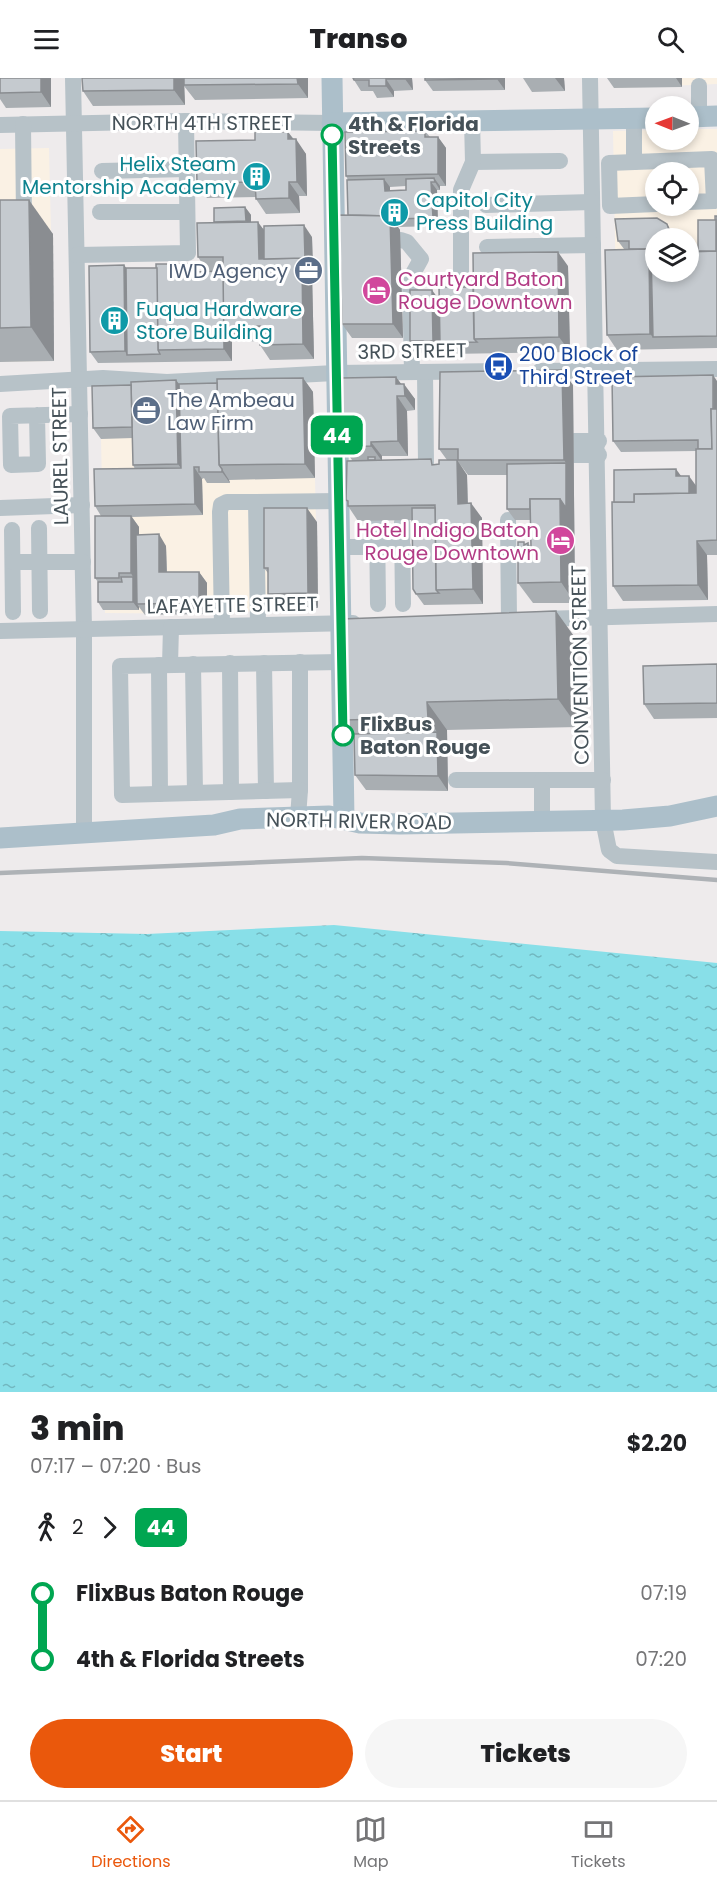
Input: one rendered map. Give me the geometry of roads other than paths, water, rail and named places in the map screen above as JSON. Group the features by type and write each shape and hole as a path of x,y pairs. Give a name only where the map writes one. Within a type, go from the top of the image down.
{"main road":[{"path":"332,78 332,123 342,243 335,373 344,819"},
{"name":"NORTH 4TH STREET","path":"332,123 645,118"},
{"name":"NORTH RIVER ROAD","path":"0,838 214,825 240,819 328,816 360,823 400,824 603,820 670,816 717,806"}],"street":[{"name":"LAUREL STREET","path":"73,78 84,629 84,833"},
{"name":"CONVENTION STREET","path":"590,78 595,370 599,448 599,616 603,820 609,850 617,856 717,862"},
{"path":"699,86 702,117"},
{"path":"634,118 634,162"},
{"path":"461,280 461,190 473,162 472,120"},
{"name":"NORTH 4TH STREET","path":"0,125 186,121 332,123"},
{"path":"77,255 188,253 186,121"},
{"path":"0,218 24,218 23,124"},
{"path":"645,204 610,206 609,163 712,159 714,201 699,202"},
{"path":"473,162 560,161"},
{"path":"102,171 187,169"},
{"path":"592,185 609,185"},
{"path":"486,205 592,202"},
{"path":"100,212 188,212"},
{"path":"401,240 407,242 421,259 410,279 426,465"},
{"path":"487,247 593,245"},
{"name":"3RD STREET","path":"0,384 80,379 167,382 335,373 717,369"},
{"path":"37,415 80,414"},
{"path":"574,448 599,448"},
{"path":"222,626 220,508 226,502 339,501"},
{"path":"256,502 258,625"},
{"path":"0,508 82,505"},
{"path":"508,520 503,620 717,614"},
{"path":"402,522 403,604"},
{"path":"377,523 378,604"},
{"path":"39,528 40,611"},
{"path":"12,530 13,612"},
{"path":"339,547 403,547"},
{"path":"13,562 83,562"},
{"name":"LAFAYETTE STREET","path":"0,631 370,623"},
{"path":"160,794 164,665 171,627"},
{"path":"298,817 300,662"},
{"path":"300,790 122,795 120,666 341,662"},
{"path":"230,663 231,792"},
{"path":"264,663 266,791"},
{"path":"194,664 195,793"},
{"path":"456,780 603,780"},
{"path":"542,780 542,820"}],"water":[{"path":"334,925 717,963 717,1392 0,1392 0,931 147,934"}],"railway":[{"path":"0,873 362,858 506,863 717,880"}],"place":[{"name":"4th & Florida Streets","path":"332,135"},
{"name":"Helix Steam Mentorship Academy","path":"257,176"},
{"name":"Capitol City Press Building","path":"395,212"},
{"name":"IWD Agency","path":"309,271"},
{"name":"Courtyard Baton Rouge Downtown","path":"377,290"},
{"name":"Fuqua Hardware Store Building","path":"115,320"},
{"name":"200 Block of Third Street","path":"498,366"},
{"name":"The Ambeau Law Firm","path":"146,411"},
{"name":"Hotel Indigo Baton Rouge Downtown","path":"560,541"},
{"name":"FlixBus Baton Rouge","path":"343,735"}]}
